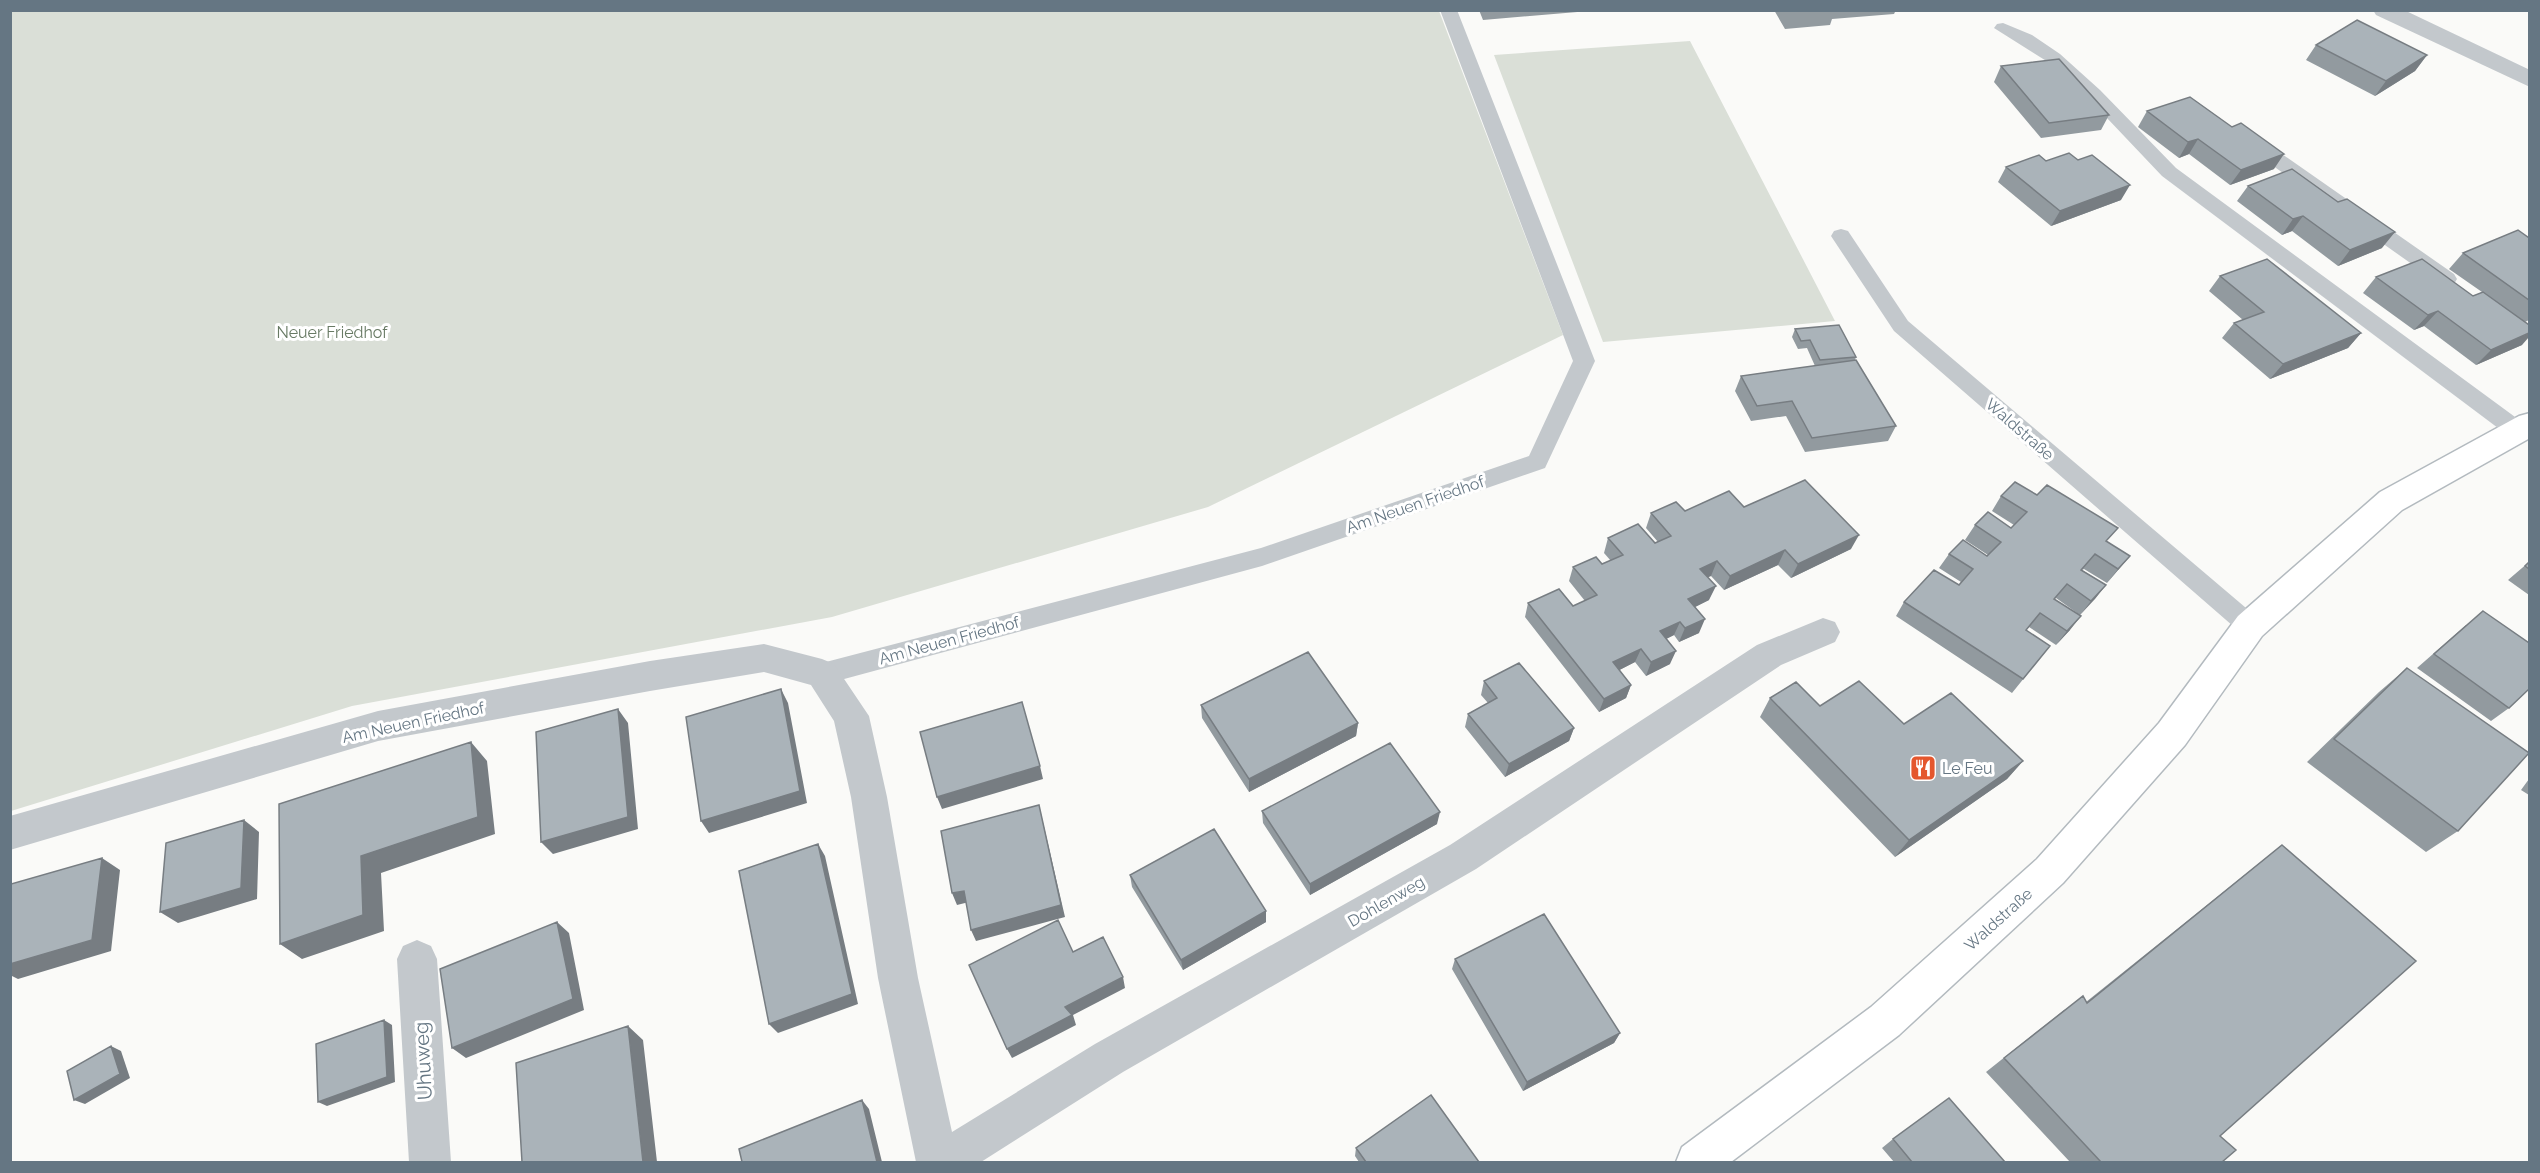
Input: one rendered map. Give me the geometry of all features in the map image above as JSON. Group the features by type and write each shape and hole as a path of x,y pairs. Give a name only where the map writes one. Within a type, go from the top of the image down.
{"street":[{"path":"2384,10 2529,80"},
{"name":"Waldstraße","path":"1697,1162 1885,1021 2050,871 2172,734 2250,626 2391,501 2524,428"},
{"name":"Dohlenweg","path":"944,1162 1109,1059 1463,857 1768,655 1823,632"},
{"name":"Am Neuen Friedhof","path":"10,833 378,726 650,676 764,658 822,674"},
{"path":"822,674 851,716 869,796 898,978 937,1162"},
{"name":"Uhuweg","path":"417,959 430,1162"}],"lane":[{"name":"Am Neuen Friedhof","path":"822,674 1262,557 1537,462 1584,361 1448,10"},
{"path":"2003,27 2055,58 2094,94 2169,172 2524,428"},
{"path":"2240,133 2462,290"},
{"name":"Waldstraße","path":"1841,236 1901,326 2250,626"}],"green space":[{"name":"Neuer Friedhof","path":"10,11 1439,11 1563,335 1208,507 832,617 352,706 11,811"},
{"path":"1690,41 1835,321 1603,342 1494,55"}],"building":[{"path":"2357,20 2427,55 2386,81 2316,45"},
{"path":"2059,59 2109,115 2049,123 2001,66"},
{"path":"2190,97 2232,127 2241,123 2284,154 2241,170 2198,139 2188,142 2147,111"},
{"path":"2069,153 2078,160 2092,155 2130,185 2060,211 2006,167 2039,155 2046,161"},
{"path":"2292,169 2338,202 2347,199 2395,232 2350,250 2303,216 2293,219 2248,186"},
{"path":"2518,230 2529,238 2529,300 2463,253"},
{"path":"2267,259 2361,333 2283,364 2234,323 2264,312 2220,276"},
{"path":"2422,259 2473,296 2483,292 2529,325 2529,333 2491,350 2438,311 2428,315 2376,277"},
{"path":"1839,325 1856,357 1820,360 1810,340 1801,341 1795,329"},
{"path":"1856,360 1896,426 1812,438 1792,401 1757,406 1741,376"},
{"path":"1805,480 1859,535 1798,564 1785,550 1730,576 1717,561 1700,569 1716,586 1688,599 1705,619 1685,628 1680,622 1660,631 1676,651 1651,662 1641,649 1613,662 1631,685 1604,699 1528,603 1559,589 1573,606 1597,595 1573,567 1596,557 1602,564 1623,555 1608,538 1638,524 1655,543 1671,536 1651,513 1676,502 1685,511 1729,491 1744,507"},
{"path":"2015,482 2037,495 2047,485 2118,528 2106,541 2130,556 2118,569 2095,554 2081,570 2106,585 2091,601 2067,584 2054,599 2081,616 2067,631 2040,613 2026,630 2050,646 2023,679 1904,602 1934,570 1959,585 1973,569 1949,554 1963,540 1987,556 2001,542 1975,525 1988,512 2011,528 2027,512 2001,496"},
{"path":"2483,611 2529,643 2529,689 2509,708 2434,654"},
{"path":"1308,652 1358,723 1249,779 1201,705"},
{"path":"1519,663 1574,728 1509,764 1468,714 1497,698 1484,681"},
{"path":"2407,668 2529,753 2458,831 2334,739"},
{"path":"1859,681 1904,724 1951,693 2023,761 1909,840 1770,698 1796,682 1820,706"},
{"path":"781,689 800,791 701,821 686,717"},
{"path":"1022,702 1040,766 937,797 920,732"},
{"path":"618,709 628,817 541,842 536,732"},
{"path":"471,742 478,817 361,856 363,915 280,944 279,804"},
{"path":"1390,743 1440,812 1310,884 1262,811"},
{"path":"1039,805 1061,905 971,930 964,891 952,893 941,831"},
{"path":"244,820 241,888 160,912 166,843"},
{"path":"1214,829 1266,911 1181,960 1130,875"},
{"path":"818,844 852,994 769,1024 739,871"},
{"path":"2282,845 2416,961 2220,1136 2236,1150 2222,1162 2101,1162 2004,1058 2083,996 2087,1003"},
{"path":"102,858 92,940 10,964 11,884"},
{"path":"1544,914 1620,1033 1527,1082 1455,959"},
{"path":"1058,920 1073,952 1103,937 1123,977 1065,1007 1072,1015 1007,1049 969,965"},
{"path":"557,922 573,999 452,1048 440,969"},
{"path":"384,1020 387,1077 318,1102 316,1044"},
{"path":"628,1026 643,1162 522,1162 516,1063"},
{"path":"111,1046 120,1074 74,1100 67,1071"},
{"path":"1431,1095 1479,1162 1366,1162 1356,1148"},
{"path":"1949,1098 2005,1162 1912,1162 1893,1139"},
{"path":"862,1100 877,1162 742,1162 739,1149"}],"place":[{"name":"Le Feu","path":"1923,768"}]}
